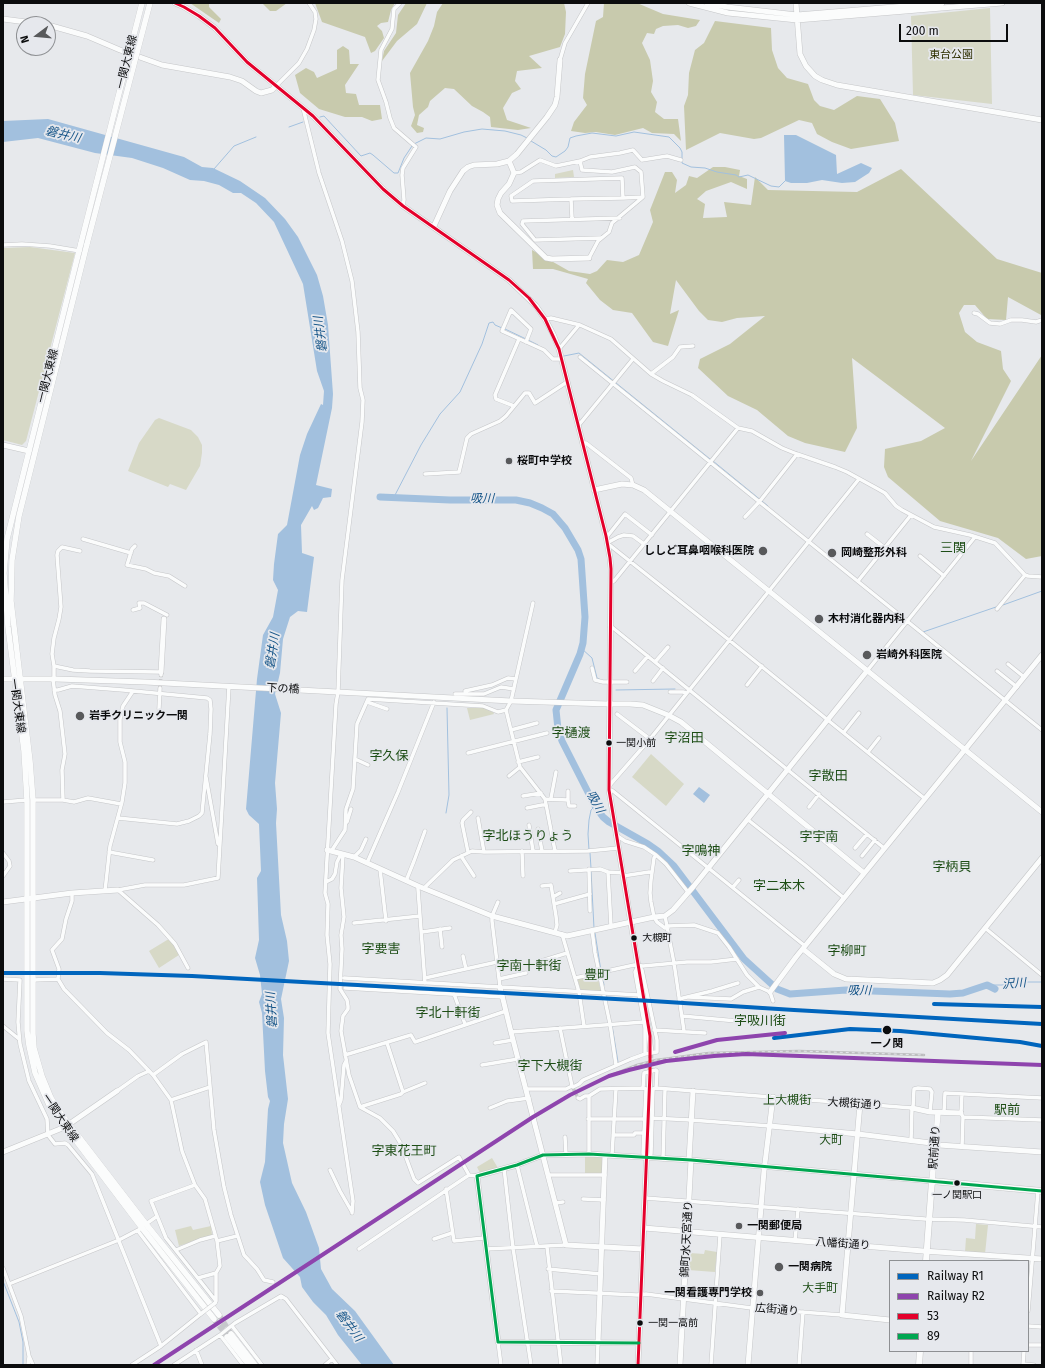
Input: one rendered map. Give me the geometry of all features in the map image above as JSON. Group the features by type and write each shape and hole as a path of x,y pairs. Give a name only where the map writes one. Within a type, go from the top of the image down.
{"highway":[{"path":"926,1260 932,1182 1040,1191"},
{"path":"919,1365 920,1352"}],"main road":[{"name":"一関大東線","path":"142,3 19,516 12,560 11,601 30,761 30,898 27,1031 35,1073 49,1105 67,1126 142,1228 216,1317"},
{"name":"一関大東線","path":"30,800 14,679 5,594 4,573 7,539 80,251 84,244 150,3"},
{"name":"一関大東線","path":"30,898 33,1034 38,1064 51,1098 67,1126"},
{"name":"駅前通り","path":"932,1182 935,1144 941,1112"},
{"path":"249,1365 229,1335 255,1365"}],"street":[{"path":"176,3 199,16 215,28 247,62 323,126 383,189 403,206 434,226 509,280 529,298 545,319 559,349 606,540 611,569 609,788 649,1032 648,1053"},
{"path":"56,27 87,36 162,65 230,77 242,81 261,93 272,90 299,63 307,49 314,30 316,19 315,12 309,3"},
{"path":"400,3 394,9 392,29 381,50 378,80 394,128 416,147 403,168 403,206"},
{"path":"434,226 450,191 463,171 474,165 508,161 517,154 547,117 555,105 557,97 560,60 564,43 588,3"},
{"path":"689,3 728,13 797,18 1002,3"},
{"path":"707,3 797,18 942,3"},
{"path":"796,3 798,47 802,60 815,76 828,83 1042,120"},
{"path":"3,19 16,21"},
{"path":"303,108 319,173 342,241 352,281 358,332 360,388 363,400 362,422 342,580 330,850 326,882 328,904 327,935 330,964 328,1033 353,1201 352,1213 330,1170"},
{"path":"514,173 521,172 540,160 556,166 580,161 590,157 620,154 633,150 642,160 667,156 681,160"},
{"path":"508,161 514,173"},
{"path":"514,173 509,184 498,199 500,213 546,258 589,258 598,241 609,232 612,223 620,218 643,197 642,173 637,168 612,172 582,170 580,161"},
{"path":"624,198 622,178 533,181 511,196 512,201 624,198 643,197"},
{"path":"571,199 572,218"},
{"path":"601,238 535,240 522,224 523,220 620,218"},
{"path":"3,245 22,244 50,246 80,251"},
{"path":"526,342 531,329 511,310 502,331 519,339 544,350 553,359 562,359"},
{"path":"974,313 990,322 1000,324 1011,320 1036,322 1042,320"},
{"path":"545,319 552,318 579,325 612,340 651,374 662,381 692,394 738,428 752,431 782,448 835,467 859,479 885,493 896,506 934,528 976,537 995,543 1025,575 1042,577"},
{"path":"559,349 579,325"},
{"path":"514,406 496,399 495,395 519,339"},
{"path":"651,374 673,357 680,347 693,346"},
{"path":"580,357 1042,730"},
{"path":"578,426 633,359"},
{"path":"425,474 459,472 467,438 470,434 500,421 506,416 525,392 528,392 535,403 567,382"},
{"path":"611,582 614,581 631,561 738,428"},
{"path":"582,443 586,443 630,478 633,485"},
{"path":"3,445 29,451"},
{"path":"745,517 797,454"},
{"path":"609,788 859,479"},
{"path":"594,490 622,484 633,485 644,490 1042,812"},
{"path":"606,540 625,514 652,535"},
{"path":"858,582 911,515"},
{"path":"867,534 885,548"},
{"path":"606,540 624,535 633,536 644,544"},
{"path":"330,850 354,857 406,881 492,916 567,936 654,917 665,916 673,910 976,537"},
{"path":"83,539 131,553"},
{"path":"606,540 924,798"},
{"path":"135,546 127,565 169,576 185,586"},
{"path":"64,800 62,770 65,754 60,711 54,690 54,666 52,654 61,607 57,555 58,551 62,547 80,551"},
{"path":"920,556 944,576"},
{"path":"997,609 1025,575"},
{"path":"54,666 73,670 161,674 165,617 144,603 139,603 140,608 133,610"},
{"path":"330,850 345,830 346,809 353,789 357,724 368,699 483,706 498,712 506,710 511,701 533,603"},
{"path":"610,627 663,668 884,848"},
{"path":"655,662 668,647"},
{"path":"773,1001 772,989 804,947 1042,655"},
{"path":"635,671 648,656"},
{"path":"1008,664 1024,677"},
{"path":"747,685 762,666"},
{"path":"592,668 595,680 603,682 627,682"},
{"path":"653,681 663,668"},
{"path":"997,671 1016,687"},
{"path":"465,691 492,685 508,678 516,679"},
{"name":"下の橋","path":"3,679 54,679 511,701 643,705 681,722 864,873"},
{"path":"54,690 72,686 207,698 210,700 211,723 205,772 203,810 199,816 177,824 118,818"},
{"path":"3,902 72,893 118,890 145,885 184,885 218,878 231,687"},
{"path":"455,694 484,694 501,687 514,689"},
{"path":"159,709 160,688"},
{"path":"105,891 109,852 121,804 126,768 120,742 120,719 123,706 132,691"},
{"path":"670,692 686,693"},
{"path":"367,702 387,709"},
{"path":"367,863 398,792 434,702"},
{"path":"506,710 520,767 545,799 555,851"},
{"path":"844,732 859,713"},
{"path":"617,714 650,739"},
{"path":"511,730 537,723"},
{"path":"468,753 547,733"},
{"path":"868,752 879,738"},
{"path":"518,762 538,757"},
{"path":"355,759 368,764"},
{"path":"509,776 520,767"},
{"path":"205,772 219,848"},
{"path":"551,798 556,772"},
{"path":"609,788 733,887 834,974 846,979 933,983 940,980 947,975 1042,858"},
{"path":"568,791 568,806 575,806"},
{"path":"523,796 541,793"},
{"path":"809,807 819,794"},
{"path":"3,802 30,800 64,800 74,802 88,798 121,804"},
{"path":"545,799 551,798 568,800"},
{"path":"527,808 546,805"},
{"path":"346,822 348,821 351,809"},
{"path":"468,852 462,823 471,812"},
{"path":"478,818 484,852"},
{"path":"747,819 844,898"},
{"path":"529,825 533,851"},
{"path":"538,829 542,851"},
{"path":"406,881 425,831"},
{"path":"616,832 625,840 644,847 656,855 689,890"},
{"path":"855,848 868,834"},
{"path":"354,857 361,850 366,839"},
{"path":"862,856 875,840"},
{"path":"424,888 453,860 472,851 588,851 618,848"},
{"path":"522,851 523,876"},
{"path":"109,852 154,860"},
{"path":"3,853 9,861 10,866 3,876"},
{"path":"326,882 332,879 335,874 337,862 342,854"},
{"path":"342,854 340,888 344,917 340,935 342,949 340,989 347,1000 348,1009 343,1016 341,1024 349,1075 360,1107 380,1118 393,1131 401,1144 414,1179 418,1183 459,1157 469,1175"},
{"path":"656,855 654,858 650,892 654,917 657,922 665,928 694,925 712,931 722,938 746,975 759,987"},
{"path":"461,856 474,876"},
{"path":"380,869 386,921"},
{"path":"589,869 590,911"},
{"path":"570,871 600,869 623,875 649,872 652,873"},
{"path":"608,872 611,926"},
{"path":"733,887 739,880"},
{"path":"542,886 551,885 557,924 555,932"},
{"path":"418,886 425,983"},
{"path":"118,890 158,925 176,944 188,968"},
{"path":"72,893 72,901 66,919 62,939 52,950 59,969 58,979 64,989 107,1033 129,1050 153,1075 171,1100 182,1151 195,1185 205,1199 217,1241 220,1266 216,1273 216,1302 161,1346 132,1365"},
{"path":"553,897 560,893"},
{"path":"554,904 590,894"},
{"path":"498,902 492,916 500,987 566,1245"},
{"path":"354,924 420,916"},
{"path":"665,916 674,963 684,1031"},
{"path":"422,932 450,928"},
{"path":"985,928 1042,975"},
{"path":"440,929 442,947"},
{"path":"592,930 598,972 610,1024 616,1065"},
{"path":"562,934 579,992 584,1026"},
{"path":"538,962 567,953"},
{"path":"463,956 466,968"},
{"path":"575,978 598,972 638,966 687,962 712,962 737,959"},
{"path":"425,978 497,962"},
{"path":"638,966 635,972 648,1053"},
{"path":"526,1089 566,1089 573,1087 583,1080 616,1065 648,1053 657,1052 657,1040 642,970 638,966"},
{"path":"499,979 526,973"},
{"path":"344,978 639,995"},
{"path":"3,979 20,980 18,1022 19,1039 29,1081 47,1119 48,1134 55,1144 65,1143 68,1145 92,1174 161,1346"},
{"path":"33,980 58,979"},
{"path":"679,999 738,984"},
{"path":"688,997 731,998 759,987 772,989"},
{"path":"345,988 502,997"},
{"path":"454,994 465,1024"},
{"path":"345,1055 411,1035 415,1042 506,1011"},
{"path":"682,1016 737,1020"},
{"path":"511,1032 644,1022"},
{"path":"3,1026 19,1039"},
{"path":"560,1028 573,1087"},
{"path":"654,1030 705,1033"},
{"path":"495,1043 513,1040"},
{"path":"153,1075 182,1054 206,1042 214,1130 223,1181 237,1236 244,1256 257,1269 264,1280 273,1282"},
{"path":"387,1043 403,1092"},
{"path":"482,1064 518,1059"},
{"path":"339,1106 341,1100 344,1065 346,1061"},
{"path":"656,1070 656,1088 653,1089 651,1154 647,1157 643,1153 646,1089 643,1088 644,1073 656,1070"},
{"path":"3,1152 67,1126 138,1076 149,1072"},
{"path":"638,1365 650,1073"},
{"path":"360,1107 401,1094 425,1083"},
{"path":"171,1100 210,1088"},
{"path":"612,1155 616,1088"},
{"path":"578,1098 580,1099 585,1096 589,1096 600,1089 643,1088"},
{"name":"大槻街通り","path":"656,1088 913,1108"},
{"path":"663,1159 665,1089"},
{"path":"911,1141 914,1089 930,1089 932,1092 930,1112"},
{"name":"錦町水天宮通り","path":"680,1365 693,1091"},
{"path":"941,1112 945,1093 1042,1098"},
{"path":"962,1094 962,1147"},
{"path":"589,1096 589,1154"},
{"path":"748,1365 761,1206 773,1097"},
{"path":"490,1108 507,1101 529,1098"},
{"path":"860,1104 842,1316 889,1320"},
{"path":"913,1108 930,1112 962,1115 1042,1120"},
{"path":"652,1118 770,1126 858,1134 962,1147 1042,1152"},
{"path":"588,1119 644,1119"},
{"path":"613,1135 634,1135 644,1133"},
{"path":"565,1137 566,1154"},
{"path":"359,1249 446,1189 469,1175 477,1176 517,1165 543,1155 589,1154 647,1157 932,1182"},
{"path":"596,1365 605,1155"},
{"path":"517,1165 537,1246"},
{"path":"504,1168 513,1248 531,1365"},
{"path":"548,1175 604,1175"},
{"path":"477,1176 501,1365"},
{"path":"195,1185 151,1201 156,1217 166,1238 216,1302"},
{"path":"446,1189 454,1241 484,1238"},
{"path":"1029,1300 1035,1227 1040,1191"},
{"path":"645,1198 798,1208 929,1219 964,1220 1042,1227"},
{"path":"583,1199 604,1200"},
{"path":"556,1203 563,1202"},
{"path":"795,1241 798,1208"},
{"path":"10,1284 119,1240 142,1228 156,1217"},
{"path":"142,1228 202,1314"},
{"name":"八幡街通り","path":"644,1228 795,1241 1042,1259"},
{"path":"434,1239 452,1234"},
{"path":"712,1365 720,1235"},
{"path":"176,1250 200,1240 215,1236"},
{"path":"217,1241 237,1236"},
{"path":"486,1248 546,1247 566,1245 643,1249"},
{"path":"546,1247 561,1365"},
{"path":"3,1268 22,1316 29,1356 33,1365"},
{"path":"548,1269 601,1274"},
{"path":"198,1278 216,1273"},
{"name":"広街通り","path":"552,1291 641,1294 684,1298 753,1308 842,1316"},
{"path":"174,1365 220,1335 235,1323 281,1296 286,1299 337,1365"},
{"path":"799,1365 803,1312"},
{"path":"232,1326 262,1365"},
{"path":"1029,1326 1042,1327"},
{"path":"220,1335 244,1365"},
{"path":"498,1342 639,1343"},
{"path":"1029,1345 1042,1345"},
{"path":"196,1350 202,1365"},
{"path":"971,1365 972,1352"},
{"path":"1024,1352 1023,1365 1034,1365"},
{"path":"28,1365 29,1356"},
{"path":"325,1365 332,1359"}],"green space":[{"path":"190,3 209,3 209,7 221,19 219,23"},
{"path":"262,3 287,3 276,11 270,11"},
{"path":"315,3 395,3 391,10 388,22 381,23 377,26 382,31 384,38 375,51 371,53 365,37 322,22"},
{"path":"406,3 427,3 417,24 397,41 382,61 384,51 396,33 398,15"},
{"path":"443,3 564,3 566,12 565,34 560,47 529,56 542,68 517,71 515,81 521,89 512,93 503,108 507,120 531,128 518,130 491,127 490,117 472,106 454,89 445,88 430,101 428,107 419,115 417,125 424,128 423,132 417,133 411,126 415,115 410,73 428,41 434,26 437,12"},
{"path":"604,3 637,3 663,14 700,20 696,26 688,28 678,25 663,26 656,29 654,34 647,33 642,43 650,60 653,81 651,92 657,102 655,112 664,119 678,119 681,141 674,134 652,133 643,128 615,135 596,132 585,133 571,131 574,122 587,105 583,98 585,74 596,21 603,17"},
{"name":"東台公園","path":"990,8 992,104 913,95 911,16"},
{"path":"715,21 771,28 772,50 778,68 787,78 808,84 814,100 820,106 834,110 857,96 880,99 895,123 899,141 851,149 832,142 817,134 812,123 799,120 761,138 754,139 720,133 686,150 684,106 688,95 689,73 695,50 704,43"},
{"path":"343,46 349,50 350,64 359,64 345,85 346,93 356,94 359,105 380,105 382,119 372,121 362,117 345,117 319,109 300,93 295,75 306,68 314,72 317,78 337,69 337,50"},
{"path":"713,167 725,167 740,170 739,176 747,179 747,189 731,182 706,191 697,199 705,204 703,218 727,217 724,202 751,205 755,177 768,190 857,192 901,169 997,259 1042,273 1041,315 1008,297 1006,320 987,319 975,305 964,305 959,313 965,332 977,342 1001,351 1003,369 1011,381 971,461 1042,355 1042,556 1026,559 998,538 940,521 888,477 884,467 885,449 921,441 945,428 852,358 857,428 845,452 805,443 788,436 757,410 728,396 698,368 700,359 730,344 765,316 737,318 722,322 708,320 699,311 676,280 670,314 679,310 668,346 653,342 632,313 613,310 600,300 586,283 588,279 553,269 533,269 532,250 569,271 590,274 597,271 607,260 623,262 639,255 653,222 650,210 665,172 672,172 677,180 675,193 686,185 689,176 697,178"},
{"path":"573,170 574,177 555,178 555,174"},
{"path":"30,247 75,253 26,441 22,445 3,440 3,248"},
{"path":"159,418 191,430 198,437 202,445 200,466 186,490 170,484 168,487 128,471 139,443 155,420"},
{"path":"467,708 484,708 493,712 494,714 470,720"},
{"path":"651,754 684,784 666,806 632,777"},
{"path":"172,937 182,953 159,968 149,951"},
{"path":"597,974 601,992 581,991 577,978"},
{"path":"585,1155 604,1156 603,1174 585,1173"},
{"path":"492,1158 498,1168 480,1173 477,1167"},
{"path":"976,1224 988,1225 985,1254 965,1252 966,1238 975,1239"},
{"path":"191,1226 193,1230 211,1226 212,1235 179,1246 175,1230"},
{"path":"705,1250 717,1252 715,1272 688,1270 690,1253 704,1254"}],"water":[{"name":"磐井川","path":"48,119 184,157 202,167 213,168 240,181 265,198 285,219 298,237 317,275 323,296 328,325 333,394 332,408 316,485 332,489 331,497 323,498 318,508 314,510 312,506 301,525 302,553 314,557 307,612 298,611 290,617 283,639 280,673 275,694 281,713 275,783 277,809 276,823 281,915 287,941 289,961 281,999 284,1018 283,1055 288,1099 283,1143 292,1183 306,1212 319,1248 321,1269 332,1289 355,1311 394,1365 362,1365 338,1335 326,1315 313,1302 302,1287 300,1277 283,1258 265,1205 260,1182 265,1162 268,1109 270,1101 268,1097 265,1071 262,1013 259,1002 262,994 260,975 255,958 259,940 257,878 261,871 259,824 249,815 246,809 257,679 263,635 273,617 278,590 273,580 278,534 287,525 300,455 307,434 321,404 323,405 324,391 317,371 303,284 274,222 256,203 241,193 233,193 219,185 204,181 190,180 163,168 132,158 95,153 38,138 3,142 3,121"},
{"path":"784,135 796,135 836,155 837,174 861,163 872,168 869,173 855,182 842,183 822,180 807,183 791,183 785,181"},
{"path":"699,787 710,795 704,803 693,794"}],"waterway":[{"path":"320,117 324,116 361,156 370,153 394,173 398,173 404,158 412,146"},
{"path":"289,127 303,122"},
{"path":"414,144 426,138 440,139 464,132 482,129 505,131 527,138"},
{"path":"531,141 546,150 552,156 556,157 568,147 570,138 576,136 592,133 616,136 634,132 669,137 680,148 682,152 682,159"},
{"path":"214,169 234,146 256,137"},
{"path":"682,162 691,167 705,168 739,177 748,175 771,186 779,187 785,181"},
{"path":"394,497 421,445 440,414 460,392 482,344 489,323 493,322 495,325 502,328"},
{"path":"505,329 526,339"},
{"path":"528,340 538,345"},
{"path":"564,356 579,353 710,459"},
{"path":"713,461 768,506"},
{"name":"吸川","path":"380,497 450,500 516,500 530,503 553,514 565,528 578,550 581,559 585,617 583,643 580,654 556,710 558,729 562,741 595,806 603,817 609,822 648,844 674,866 744,959 777,989 790,994 846,990 950,994 963,993 987,985 995,989"},
{"path":"1003,605 1042,591"},
{"path":"923,632 996,607"},
{"path":"581,648 592,658 597,678 601,680"},
{"path":"616,690 675,689"},
{"path":"446,813 449,795 447,708"},
{"path":"589,850 589,820 591,810 595,806"},
{"path":"590,853 591,868"},
{"path":"591,871 594,928"},
{"path":"595,933 601,971"},
{"path":"602,974 604,985"},
{"name":"沢川","path":"987,985 1042,982"},
{"path":"612,1025 618,1062"},
{"path":"3,1281 19,1322 23,1342 23,1365"}],"tunnel":[{"path":"160,688 161,675"},
{"path":"650,1073 651,1052"},
{"path":"573,1088 578,1098"},
{"path":"219,1315 231,1334"},
{"path":"214,1319 227,1336"}],"railway":[{"path":"707,1004 1042,1024"},
{"path":"934,1004 1042,1007"},
{"path":"774,1038 850,1029 900,1031 1020,1042 1042,1046"},
{"path":"675,1052 717,1040 779,1034"},
{"path":"609,1076 637,1065 656,1060 709,1053 799,1051 924,1055"}],"rail line":[{"name":"R1","path":"3,973 100,973 192,976 1042,1024"},
{"name":"R1","path":"934,1004 1042,1007"},
{"name":"R1","path":"774,1038 850,1029 900,1031 1020,1042 1042,1046"},
{"name":"R2","path":"675,1052 717,1040 785,1033"},
{"name":"R2","path":"154,1365 533,1117 570,1095 609,1076 666,1061 746,1054 1042,1065"}],"transit line":[{"name":"53","path":"175,3 199,16 215,28 247,62 313,116 383,189 403,206 509,280 529,298 545,319 559,349 606,536 610,558 609,790 650,1036 650,1073 638,1365"},
{"name":"89","path":"639,1343 498,1342 477,1176 517,1165 543,1155 589,1154 691,1160 1042,1191"}],"place":[{"name":"桜町中学校","path":"509,461"},
{"name":"ししど耳鼻咽喉科医院","path":"763,551"},
{"name":"岡崎整形外科","path":"832,553"},
{"name":"木村消化器内科","path":"819,619"},
{"name":"岩崎外科医院","path":"867,655"},
{"name":"岩手クリニック一関","path":"80,716"},
{"name":"一関小前","path":"609,743"},
{"name":"大槻町","path":"634,938"},
{"name":"一ノ関","path":"887,1030"},
{"name":"一ノ関駅口","path":"957,1183"},
{"name":"一関郵便局","path":"739,1226"},
{"name":"一関病院","path":"779,1267"},
{"name":"一関看護専門学校","path":"760,1293"},
{"name":"一関一高前","path":"640,1323"}],"district":[{"name":"三関","path":"953,548"},
{"name":"字樋渡","path":"571,733"},
{"name":"字沼田","path":"684,738"},
{"name":"字久保","path":"389,756"},
{"name":"字散田","path":"828,776"},
{"name":"字北ほうりょう","path":"528,836"},
{"name":"字宇南","path":"819,837"},
{"name":"字鳴神","path":"701,851"},
{"name":"字柄貝","path":"952,867"},
{"name":"字二本木","path":"779,886"},
{"name":"字要害","path":"381,949"},
{"name":"字柳町","path":"847,951"},
{"name":"字南十軒街","path":"529,966"},
{"name":"豊町","path":"597,975"},
{"name":"字北十軒街","path":"448,1013"},
{"name":"字吸川街","path":"760,1021"},
{"name":"字下大槻街","path":"550,1066"},
{"name":"上大槻街","path":"787,1101"},
{"name":"駅前","path":"1007,1110"},
{"name":"大町","path":"831,1141"},
{"name":"字東花王町","path":"404,1151"},
{"name":"大手町","path":"820,1289"}]}
